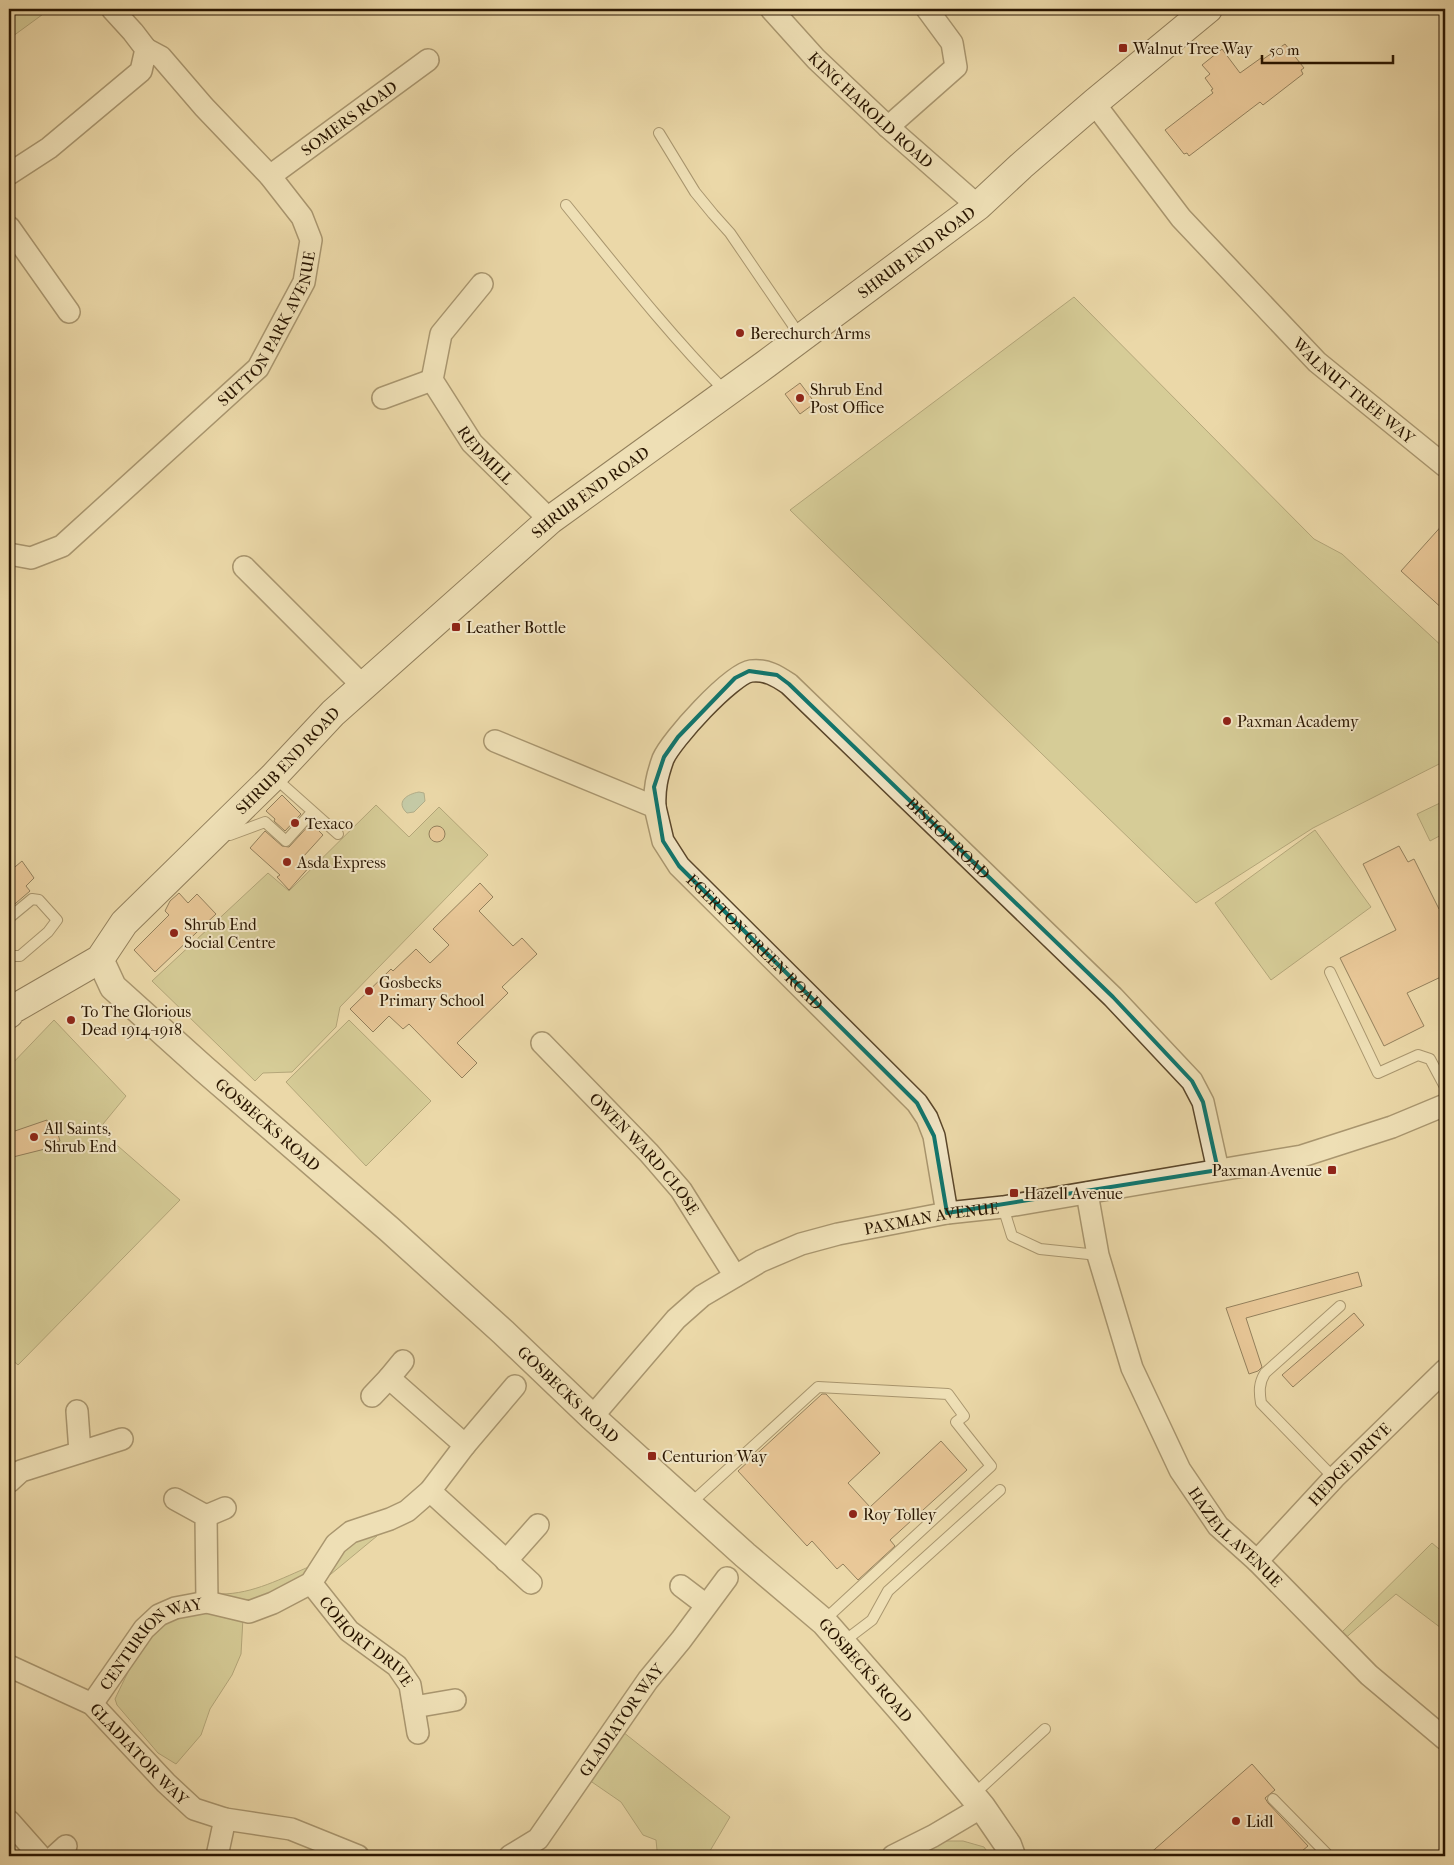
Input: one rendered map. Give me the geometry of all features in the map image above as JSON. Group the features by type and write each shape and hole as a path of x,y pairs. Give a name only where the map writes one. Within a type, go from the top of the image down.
{"main road":[{"name":"SHRUB END ROAD","path":"9,1012 100,959 124,923 273,776 333,713 550,520 802,338 978,206 1094,103 1208,9"}],"street":[{"name":"SUTTON PARK AVENUE","path":"9,554 31,558 62,546 258,368 304,282 312,240 302,217 270,176 204,107 161,57 146,49 112,9"},
{"name":"KING HAROLD ROAD","path":"771,9 816,59 888,127 978,206"},
{"path":"888,127 956,67 952,44 927,9"},
{"path":"9,174 49,148 141,71 146,49"},
{"name":"SOMERS ROAD","path":"270,176 428,60"},
{"name":"WALNUT TREE WAY","path":"1094,103 1181,218 1317,362 1445,466"},
{"path":"9,227 69,312"},
{"path":"383,398 432,380 441,334 482,284"},
{"name":"REDMILL","path":"432,380 472,443 550,520"},
{"path":"244,567 364,687"},
{"name":"BISHOP ROAD","path":"654,807 654,787 664,757 696,716 735,678 749,671 762,671 777,676 789,684 1106,990 1192,1081 1204,1102 1218,1170"},
{"path":"495,741 654,807"},
{"name":"EGERTON GREEN ROAD","path":"654,807 663,840 679,866 917,1103 927,1118 934,1136 947,1213"},
{"name":"GOSBECKS ROAD","path":"100,959 113,987 396,1235 503,1332 592,1417 745,1555 824,1622 909,1719 977,1801 1008,1845 1012,1856"},
{"name":"OWEN WARD CLOSE","path":"542,1043 649,1153 681,1190 735,1276"},
{"name":"PAXMAN AVENUE","path":"592,1417 676,1319 702,1296 761,1261 801,1244 838,1234 947,1213 1003,1207 1302,1156 1392,1127 1445,1105"},
{"name":"HAZELL AVENUE","path":"1086,1193 1098,1255 1132,1368 1180,1470 1218,1526 1257,1561 1369,1675 1445,1739"},
{"path":"372,1396 403,1361"},
{"name":"HEDGE DRIVE","path":"1257,1561 1334,1478 1444,1375"},
{"path":"389,1378 465,1445"},
{"name":"CENTURION WAY","path":"92,1704 144,1629 159,1615 175,1608 207,1602 249,1612 273,1603 311,1583 336,1544 351,1532 390,1519 407,1511 430,1491 465,1445 515,1386"},
{"path":"77,1410 80,1452"},
{"path":"9,1482 21,1471 122,1439"},
{"path":"430,1491 531,1583"},
{"path":"175,1499 216,1512 207,1602"},
{"path":"506,1561 538,1525"},
{"name":"GLADIATOR WAY","path":"510,1856 538,1839 648,1680 681,1640 727,1578"},
{"name":"COHORT DRIVE","path":"311,1583 349,1631 397,1666 410,1686 418,1732"},
{"path":"681,1586 706,1605"},
{"name":"GLADIATOR WAY","path":"9,1666 92,1704 166,1783 194,1808 226,1820 291,1829 358,1856"},
{"path":"414,1707 455,1700"},
{"path":"892,1856 933,1836 977,1801"},
{"path":"217,1856 226,1820"},
{"path":"9,1821 40,1856"}],"lane":[{"path":"659,133 695,192 730,232 802,338"},
{"path":"566,205 650,309 726,392"},
{"path":"273,776 338,834"},
{"path":"221,828 230,834 265,822 286,841 312,812"},
{"path":"9,918 32,899 39,900 57,920 48,932 20,956 9,956"},
{"path":"1330,972 1378,1073 1418,1055 1430,1059 1445,1087"},
{"path":"1003,1207 1012,1236 1040,1249 1098,1255"},
{"path":"1334,1478 1261,1403 1259,1392 1265,1373 1340,1306"},
{"path":"689,1504 818,1387 948,1394 964,1416 956,1422 992,1466 824,1622"},
{"path":"842,1642 872,1620 888,1591 1000,1490"},
{"path":"977,1801 1045,1728"},
{"path":"1273,1799 1327,1856"}],"highlighted area":[{"path":"749,671 777,675 789,684 1113,997 1192,1081 1203,1102 1218,1170 947,1213 934,1136 917,1103 679,866 663,841 654,787 664,757 678,737 735,678"}],"green space":[{"path":"9,9 50,9 9,39"},
{"name":"Paxman Academy","path":"1074,297 1314,539 1342,554 1445,649 1445,761 1313,828 1196,903 790,510"},
{"path":"1440,803 1445,814 1445,833 1430,841 1417,814"},
{"path":"376,805 409,837 439,807 488,855 340,1007 336,1027 292,1072 263,1073 255,1081 152,981 268,873 289,891"},
{"path":"1315,830 1371,907 1271,980 1215,903"},
{"path":"54,1020 126,1096 103,1124 103,1133 180,1200 18,1365 9,1357 9,1067"},
{"path":"349,1020 431,1101 366,1166 286,1082"},
{"path":"372,1533 377,1536 325,1579 327,1571 350,1544"},
{"path":"1432,1543 1445,1554 1445,1631 1396,1594 1342,1641 1338,1636"},
{"path":"311,1566 306,1575 258,1599 232,1601 220,1596 221,1594 256,1588"},
{"path":"195,1611 243,1618 241,1654 232,1675 210,1709 201,1735 176,1764 158,1753 117,1705 115,1699 138,1654 153,1631 169,1617"},
{"path":"623,1732 730,1817 707,1856 654,1856 657,1850 656,1840 643,1835 621,1802 589,1780"},
{"path":"945,1841 963,1841 984,1847 990,1856 911,1856"}],"shaded area":[{"path":"419,792 424,793 425,801 414,812 407,813 402,802 410,795"}],"building":[{"path":"1285,44 1304,68 1301,70 1303,74 1263,105 1260,102 1189,156 1187,153 1184,154 1165,130 1213,93 1211,90 1213,89 1205,78 1210,74 1202,65 1222,49 1240,73"},
{"name":"Shrub End Post Office","path":"800,383 815,403 800,414 785,394"},
{"path":"1445,522 1445,611 1401,571"},
{"path":"282,795 301,814 285,831 266,811"},
{"name":"Asda Express","path":"311,823 323,835 303,857 311,865 289,890 277,877 280,875 250,848 265,831 282,846 289,847"},
{"path":"437,826 445,834 437,842 429,834"},
{"path":"1399,846 1408,862 1414,859 1439,909 1445,906 1445,975 1407,993 1424,1026 1384,1046 1340,958 1396,930 1363,864"},
{"path":"22,861 34,878 26,886 30,891 9,909 9,872"},
{"path":"480,883 493,897 479,911 513,946 522,938 537,954 502,987 508,993 457,1043 477,1063 462,1078 409,1024 403,1029 389,1016 373,1032 350,1009 391,969 393,971 416,949 430,963 449,945 433,929"},
{"name":"Shrub End Social Centre","path":"179,893 188,903 197,894 216,914 155,972 134,950 169,915 165,911 170,901"},
{"name":"All Saints, Shrub End","path":"47,1120 48,1126 55,1124 60,1141 44,1145 45,1149 9,1158 9,1133"},
{"path":"1358,1272 1362,1286 1246,1318 1262,1367 1258,1371 1249,1374 1226,1308"},
{"path":"1354,1313 1364,1325 1293,1387 1282,1375"},
{"path":"822,1394 826,1394 880,1453 848,1483 870,1507 941,1441 967,1470 890,1540 895,1546 858,1580 843,1564 837,1569 812,1541 807,1546 738,1471"},
{"name":"Lidl","path":"1252,1764 1275,1790 1265,1798 1268,1803 1308,1846 1296,1856 1147,1856"}],"place":[{"name":"Walnut Tree Way","path":"1123,48"},
{"name":"Berechurch Arms","path":"740,333"},
{"name":"Shrub End Post Office","path":"800,398"},
{"name":"Leather Bottle","path":"456,627"},
{"name":"Paxman Academy","path":"1227,721"},
{"name":"Texaco","path":"295,823"},
{"name":"Asda Express","path":"287,862"},
{"name":"Shrub End Social Centre","path":"174,933"},
{"name":"Gosbecks Primary School","path":"369,991"},
{"name":"To The Glorious Dead 1914-1918","path":"71,1020"},
{"name":"All Saints, Shrub End","path":"34,1137"},
{"name":"Paxman Avenue","path":"1332,1170"},
{"name":"Hazell Avenue","path":"1014,1193"},
{"name":"Centurion Way","path":"652,1456"},
{"name":"Roy Tolley","path":"853,1514"},
{"name":"Lidl","path":"1236,1821"}]}
